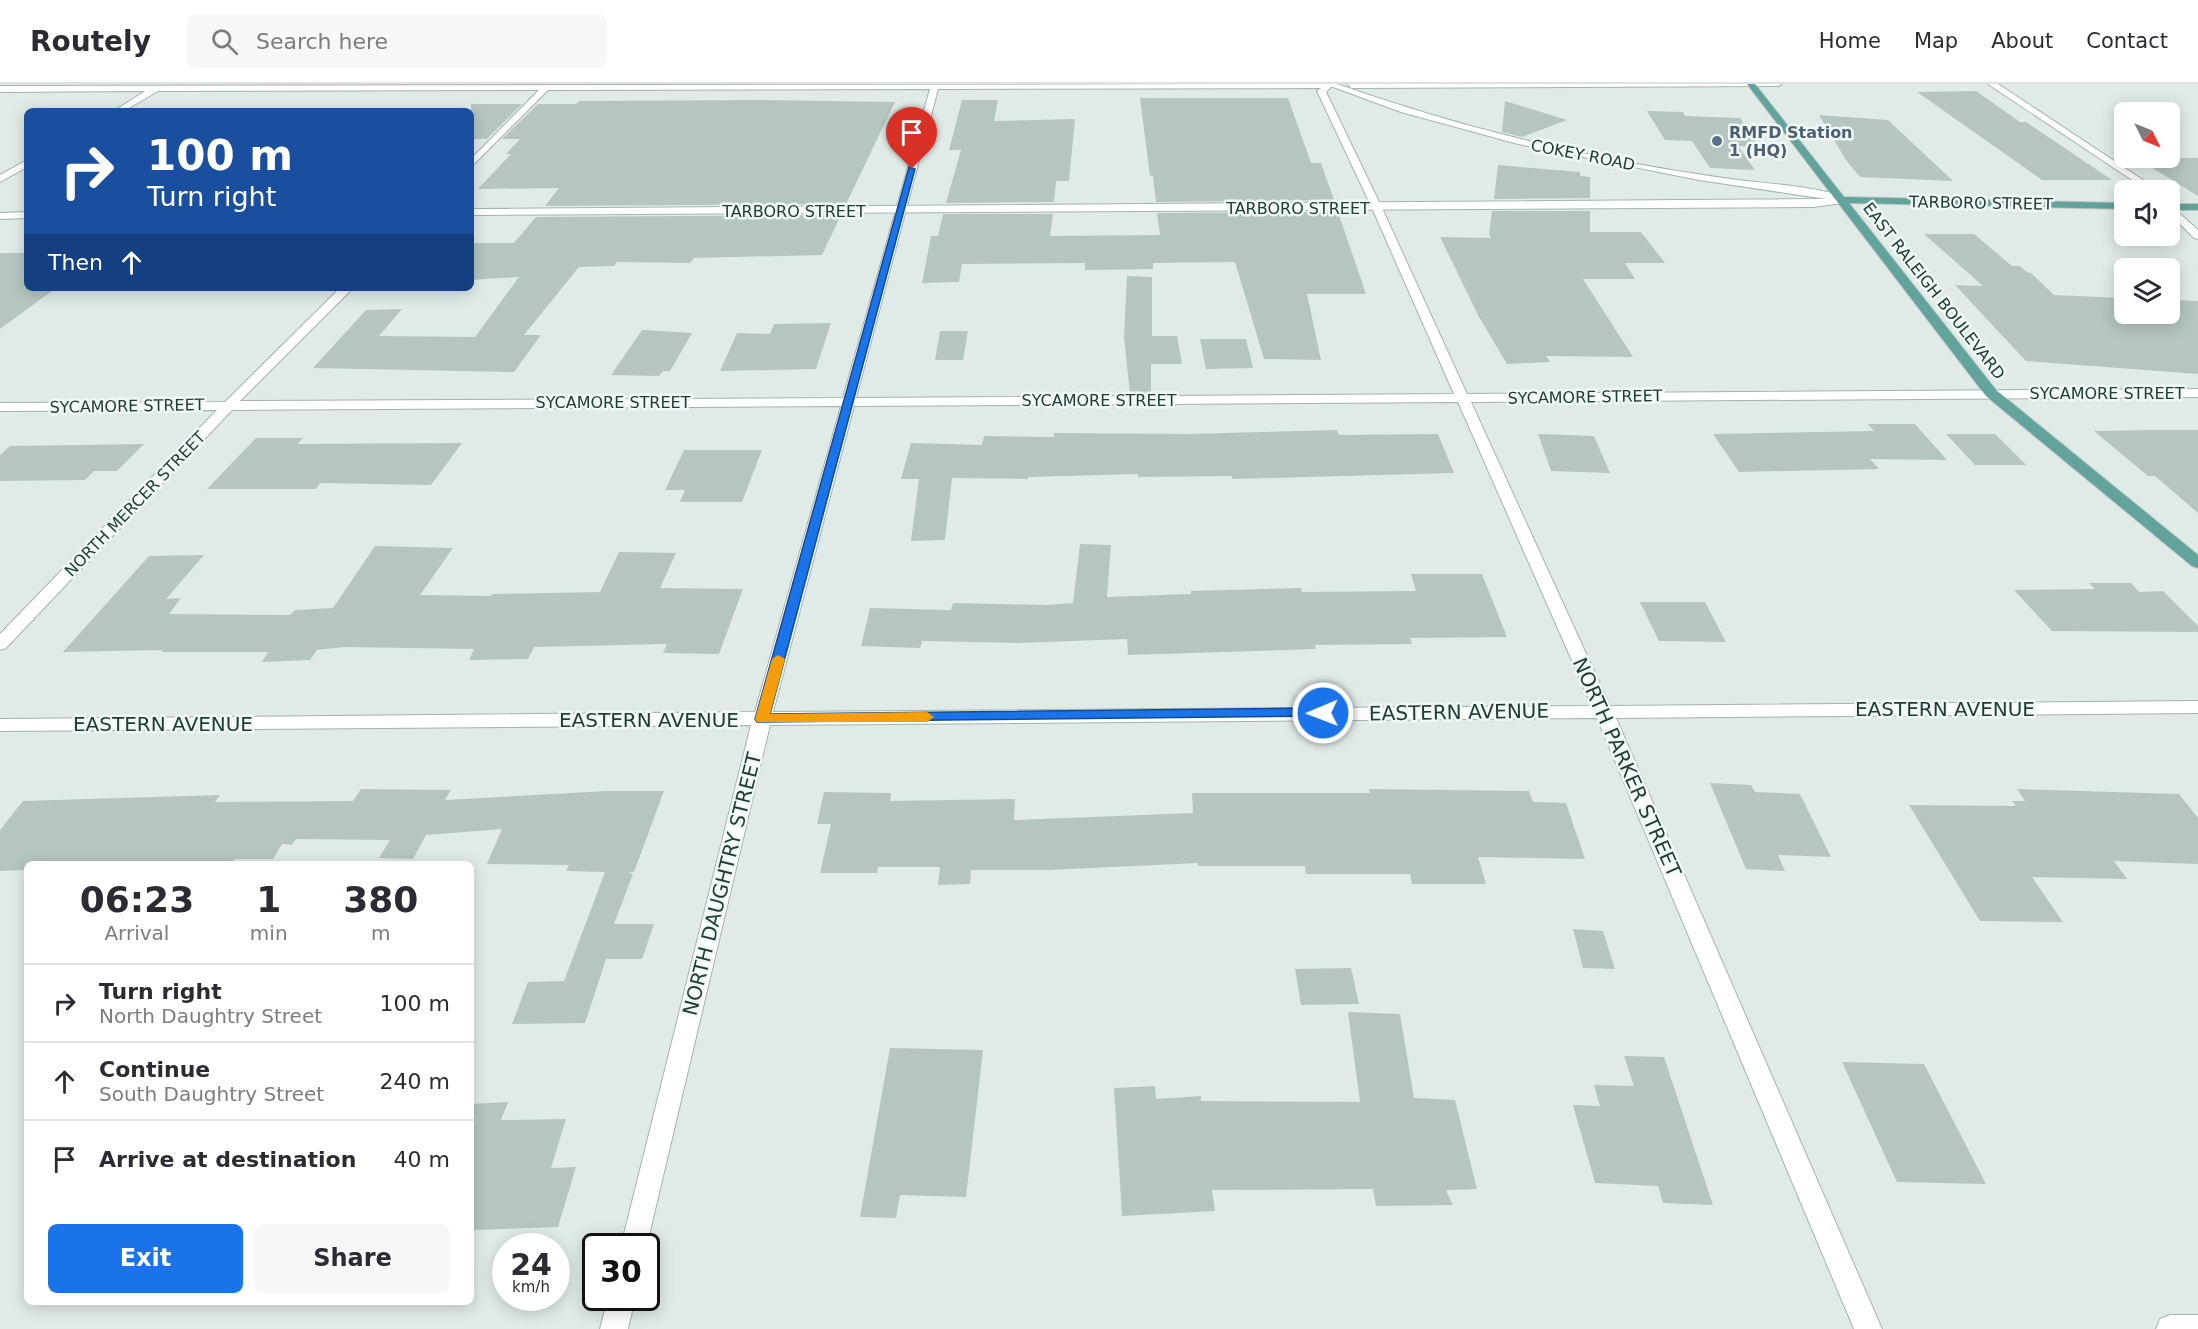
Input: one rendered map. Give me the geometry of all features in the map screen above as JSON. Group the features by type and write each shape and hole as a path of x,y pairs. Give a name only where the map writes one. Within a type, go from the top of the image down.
{"main road":[{"name":"EAST RALEIGH BOULEVARD","path":"1751,84 1991,393 2198,563"},
{"name":"TARBORO STREET","path":"1843,201 2114,206"},
{"path":"2180,207 2198,207"}],"street":[{"name":"COKEY ROAD","path":"1330,84 1456,127 1568,154 1697,176 1809,191 1843,201"},
{"name":"NORTH PARKER STREET","path":"1330,84 1321,91 1377,208 1603,710 1868,1329"},
{"path":"0,89 161,86 1778,84"},
{"path":"1992,84 2138,180"},
{"path":"474,161 548,85"},
{"name":"NORTH DAUGHTRY STREET","path":"637,1233 762,719 935,85"},
{"path":"123,108 161,86"},
{"path":"0,179 24,165"},
{"name":"TARBORO STREET","path":"474,212 1377,208 1813,204 1843,201"},
{"path":"0,216 24,215"},
{"path":"2180,218 2198,236"},
{"name":"NORTH MERCER STREET","path":"0,644 229,405 344,291"},
{"name":"SYCAMORE STREET","path":"0,407 2198,393"},
{"name":"EASTERN AVENUE","path":"0,725 1603,710 2198,707"},
{"path":"614,1329 619,1311"},
{"path":"2170,1329 2198,1329"}],"building":[{"path":"1976,91 2020,122 2026,122 2112,180 2042,180 1917,92"},
{"path":"1140,98 1288,98 1311,163 1321,163 1334,200 1156,202 1153,176 1150,176"},
{"path":"962,100 998,100 994,121 1075,119 1069,181 1056,181 1054,202 946,203 961,150 949,150"},
{"path":"579,101 895,102 846,204 545,206 559,188 478,189 511,154 506,154 520,139 502,139 538,104 576,104"},
{"path":"1505,101 1567,120 1522,137 1502,132"},
{"path":"471,104 522,104 487,139 474,139 474,108 471,108"},
{"name":"RMFD Station 1 (HQ)","path":"1647,111 1683,112 1685,116 1740,118 1760,147 1738,146 1755,170 1710,168 1692,141 1665,140"},
{"path":"1819,115 1888,120 1953,181 1860,177 1846,160"},
{"path":"2180,158 2198,158 2198,196 2180,185 2180,180 2172,180 2152,168 2180,168"},
{"path":"1498,165 1580,172 1580,176 1590,177 1590,198 1494,199"},
{"path":"1492,211 1590,211 1590,232 1641,232 1665,263 1625,263 1635,279 1583,279 1633,357 1546,356 1550,362 1507,364 1479,317 1440,237 1491,238 1489,234"},
{"path":"1338,212 1366,294 1307,294 1321,360 1264,359 1235,262 1153,263 1153,269 1085,270 1085,263 962,264 959,282 922,283 931,236 938,236 943,214 1053,214 1050,236 1160,235 1157,213"},
{"path":"841,215 822,255 694,258 690,263 617,262 614,266 579,267 524,335 541,335 514,372 313,368 366,310 402,309 379,336 475,337 519,277 474,280 474,243 514,243 536,217"},
{"path":"1924,234 1974,234 2012,266 2020,266 2031,273 2054,295 2114,298 2114,324 2180,324 2180,300 2198,301 2198,374 2026,361 1955,285 1983,286"},
{"path":"0,253 24,253 24,291 52,291 0,329"},
{"path":"1127,276 1152,277 1152,336 1177,336 1182,364 1151,364 1151,394 1130,394 1124,337"},
{"path":"831,323 816,369 720,371 737,333 770,334 774,324"},
{"path":"642,330 692,333 670,371 663,371 659,376 611,375"},
{"path":"940,331 968,331 963,360 935,360"},
{"path":"1200,339 1246,339 1253,368 1206,369"},
{"path":"1868,424 1915,424 1947,460 1870,459 1879,469 1739,472 1713,434 1874,431"},
{"path":"1337,430 1339,435 1438,434 1454,473 1232,479 1232,476 1138,477 1138,474 1028,477 1028,479 952,478 945,540 911,541 919,479 901,479 911,443 982,445 984,436 1054,437 1054,433 1190,434"},
{"path":"2198,430 2198,513 2155,476 2148,476 2094,431"},
{"path":"1538,434 1594,436 1610,473 1551,471"},
{"path":"1946,434 1995,434 2026,465 1975,465"},
{"path":"256,438 303,438 297,444 462,443 431,485 320,483 316,489 207,489"},
{"path":"144,444 117,471 94,471 85,480 0,481 0,455 10,446"},
{"path":"684,450 762,450 742,502 680,502 685,490 665,490"},
{"path":"1080,544 1111,545 1107,597 1191,594 1191,591 1301,588 1302,592 1416,591 1411,574 1482,574 1507,637 1410,638 1412,644 1315,645 1316,649 1128,655 1127,639 1018,643 922,641 920,648 861,646 870,608 951,610 953,603 1047,605 1073,603"},
{"path":"375,546 453,548 420,595 491,596 492,594 600,592 619,552 676,553 660,588 743,589 719,654 663,653 667,644 534,647 528,659 469,660 474,649 344,647 317,650 310,660 262,662 268,652 161,652 163,650 63,652 149,556 204,555 166,599 181,598 169,614 290,615 295,610 333,608"},
{"path":"2089,583 2131,583 2139,592 2163,591 2198,626 2198,632 2052,631 2014,590 2095,589"},
{"path":"1640,602 1705,602 1726,642 1659,641"},
{"path":"1710,783 1751,785 1755,792 1800,794 1831,857 1778,855 1785,871 1746,869"},
{"path":"361,789 451,790 445,800 607,791 664,791 634,872 628,872 633,874 614,924 654,924 642,959 606,959 585,1023 512,1024 528,982 564,981 605,872 566,871 569,865 487,864 502,829 426,835 413,859 379,858 390,840 296,839 292,845 282,844 273,859 24,861 24,870 0,871 0,830 23,801 220,795 215,802 353,801"},
{"path":"1369,789 1529,791 1533,802 1566,803 1585,859 1478,857 1486,884 1412,884 1410,874 1306,874 1305,866 1198,866 1198,863 1049,870 971,870 970,884 938,885 940,867 878,867 877,873 820,873 831,824 817,824 824,792 891,793 890,801 1015,799 1014,820 1193,813 1192,793 1370,793"},
{"path":"2017,789 2179,794 2198,818 2198,864 2114,861 2127,879 2032,877 2063,922 1980,921 1909,805 2016,806 2012,801 2025,801"},
{"path":"1573,929 1603,931 1615,969 1583,968"},
{"path":"1351,968 1359,1004 1301,1005 1295,969"},
{"path":"1348,1012 1400,1014 1414,1098 1455,1100 1477,1189 1446,1190 1453,1205 1376,1206 1373,1189 1212,1190 1215,1211 1122,1216 1114,1088 1155,1086 1156,1099 1201,1096 1201,1101 1360,1102"},
{"path":"890,1048 983,1050 966,1197 900,1195 896,1218 860,1217"},
{"path":"1624,1056 1664,1057 1713,1205 1663,1203 1658,1186 1595,1183 1573,1105 1600,1106 1594,1085 1634,1086"},
{"path":"1842,1062 1924,1064 1986,1184 1897,1182"},
{"path":"508,1102 501,1120 566,1119 551,1168 576,1167 558,1227 474,1230 474,1104"}],"slow traffic":[{"path":"778,659 762,719 927,717"}],"place":[{"name":"RMFD Station 1 (HQ)","path":"1717,141"}],"route":[{"path":"912,169 762,719 1323,713"}]}
